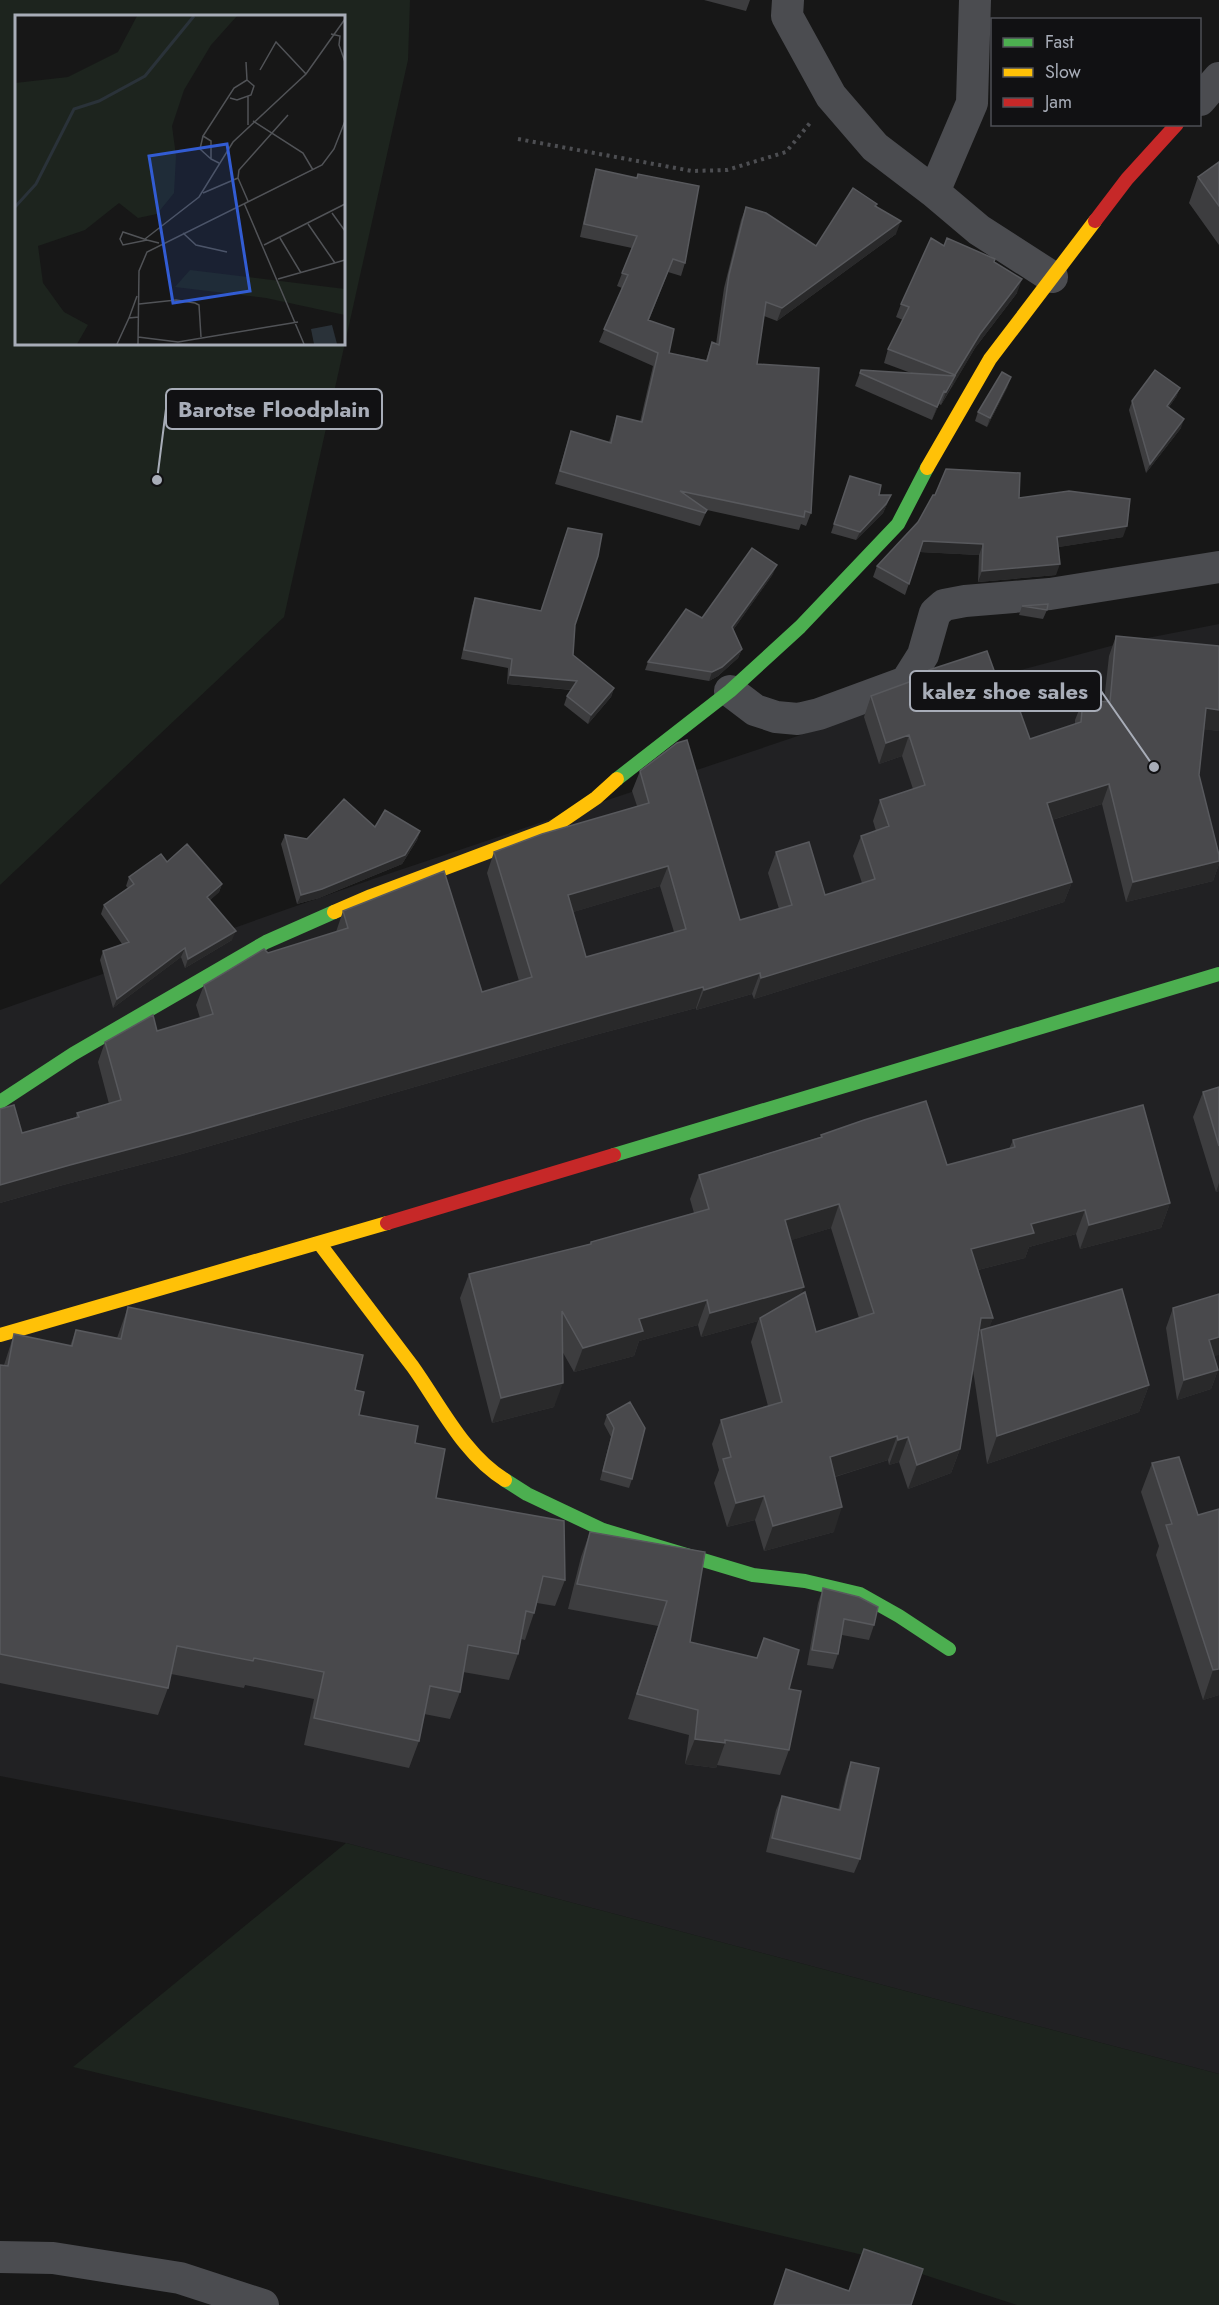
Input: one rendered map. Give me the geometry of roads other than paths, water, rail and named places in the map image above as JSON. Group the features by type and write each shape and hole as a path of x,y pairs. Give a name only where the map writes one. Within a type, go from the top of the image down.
{"street":[{"path":"788,0 787,16 831,96 875,147 980,230 1052,277"},
{"path":"934,192 972,103 975,0"},
{"path":"1201,99 1219,78"},
{"path":"0,1102 73,1054 266,942 371,896 552,828 596,798 730,691 800,627 898,524 942,440 990,359 1127,179 1175,126"},
{"path":"730,691 755,710 776,717 798,719 819,714 906,682 923,655 935,613 944,605 965,601 1050,594 1219,567"},
{"path":"0,1335 319,1243 1219,974"},
{"path":"319,1243 413,1368 461,1437 498,1476 527,1494 613,1533 753,1575 814,1582 860,1594 949,1649"},
{"path":"0,2257 53,2258 180,2278 263,2305"}],"place":[{"name":"Barotse Floodplain","path":"157,480"},
{"name":"kalez shoe sales","path":"1154,767"}]}
